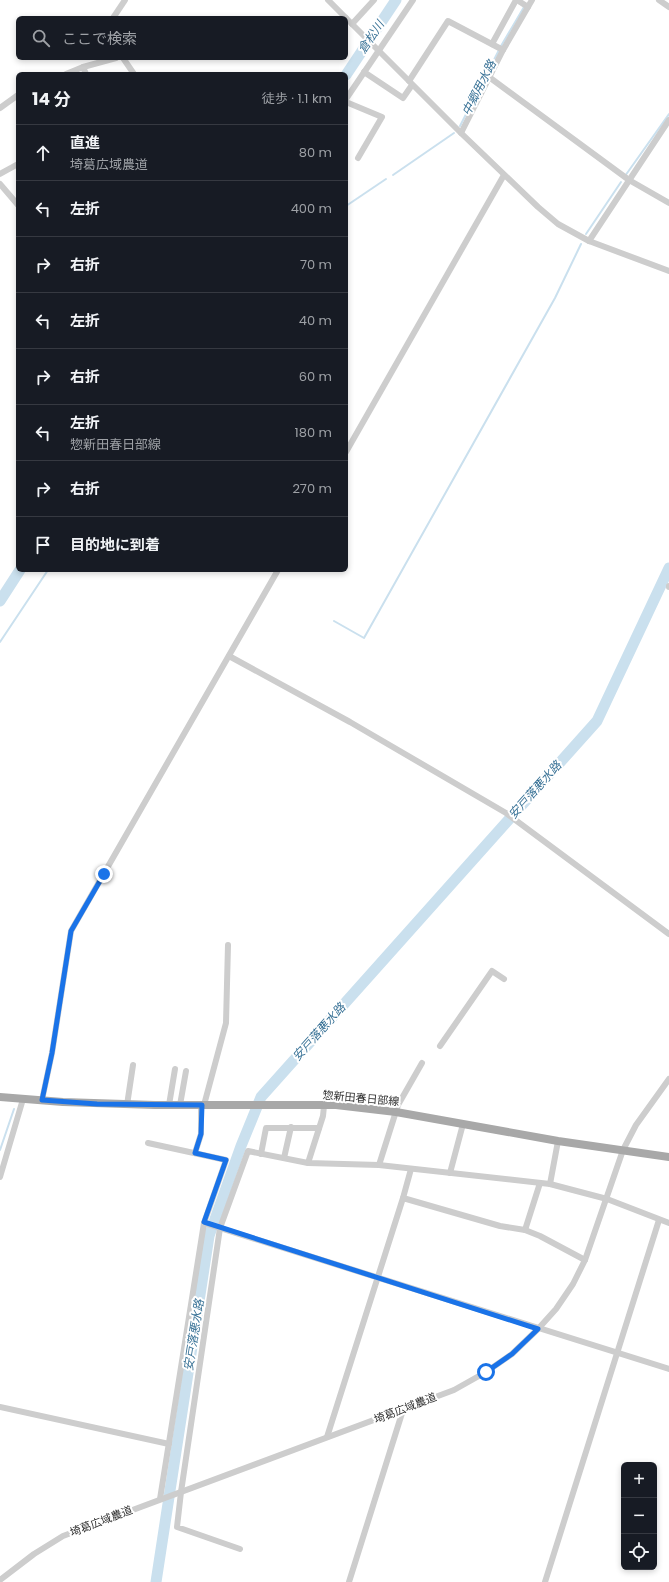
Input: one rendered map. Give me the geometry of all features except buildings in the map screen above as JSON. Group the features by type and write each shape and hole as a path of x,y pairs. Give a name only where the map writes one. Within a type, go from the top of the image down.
{"main road":[{"name":"惣新田春日部線","path":"0,1097 169,1105 336,1105 396,1112 558,1141 669,1157"}],"street":[{"path":"114,16 125,0"},
{"path":"328,0 344,16"},
{"path":"352,24 374,0"},
{"path":"348,96 414,0"},
{"path":"492,44 517,0 528,7"},
{"path":"461,133 503,50 532,0"},
{"path":"659,0 669,7"},
{"path":"348,20 504,175 558,224 588,241 669,271"},
{"path":"364,72 403,98 410,83 448,21 503,50"},
{"path":"71,72 109,60"},
{"path":"124,60 133,72"},
{"path":"83,67 85,72"},
{"path":"489,77 629,180 669,203"},
{"path":"0,108 16,96"},
{"path":"348,103 382,116 358,158"},
{"path":"588,241 669,120"},
{"path":"0,174 16,165"},
{"path":"348,448 504,175"},
{"path":"0,184 16,203"},
{"path":"42,1100 52,1053 71,931 277,572"},
{"path":"229,656 350,722 506,813 669,934"},
{"path":"195,1153 201,1134 203,1105 226,1023 228,945"},
{"path":"440,1046 492,971 504,979"},
{"path":"380,1165 398,1105 422,1063"},
{"path":"127,1104 133,1065"},
{"path":"169,1105 175,1069"},
{"path":"180,1105 186,1071"},
{"name":"埼葛広域農道","path":"0,1580 34,1554 63,1536 454,1390 486,1372 512,1354 556,1309 573,1284 585,1260 623,1150 636,1125 669,1079"},
{"path":"0,1177 23,1099"},
{"path":"308,1163 323,1116 324,1106"},
{"path":"450,1173 463,1124"},
{"path":"284,1158 291,1127"},
{"path":"261,1154 266,1128 319,1128"},
{"path":"550,1184 558,1141"},
{"path":"148,1143 226,1160 204,1222 169,1444 162,1499"},
{"path":"240,1549 177,1527 179,1492 220,1228 248,1151 308,1163 380,1165 550,1184 607,1199 669,1223"},
{"path":"327,1437 411,1169"},
{"path":"525,1230 540,1183"},
{"path":"403,1198 500,1226 525,1230 540,1236 585,1260"},
{"path":"545,1582 658,1220"},
{"path":"204,1222 538,1329 669,1369"},
{"path":"0,1407 169,1444"},
{"path":"349,1582 403,1410"}],"waterway":[{"name":"倉松川","path":"348,72 396,0"},
{"name":"中郷用水路","path":"501,46 524,7"},
{"name":"中郷用水路","path":"460,126 499,50"},
{"path":"625,176 669,114"},
{"name":"中郷用水路","path":"393,175 454,133"},
{"name":"中郷用水路","path":"348,205 386,179"},
{"path":"586,234 621,182"},
{"path":"334,621 364,638 555,298 581,244"},
{"name":"安戸落悪水路","path":"156,1582 209,1236 241,1146 261,1097 597,721 669,568"},
{"name":"倉松川","path":"0,601 19,572"},
{"name":"中郷用水路","path":"0,642 47,572"},
{"path":"0,1150 14,1109"}],"route":[{"path":"104,874 71,931 52,1053 42,1100 97,1104 202,1105 200,1141 195,1153 226,1160 204,1222 538,1329 512,1354 486,1372"}]}
